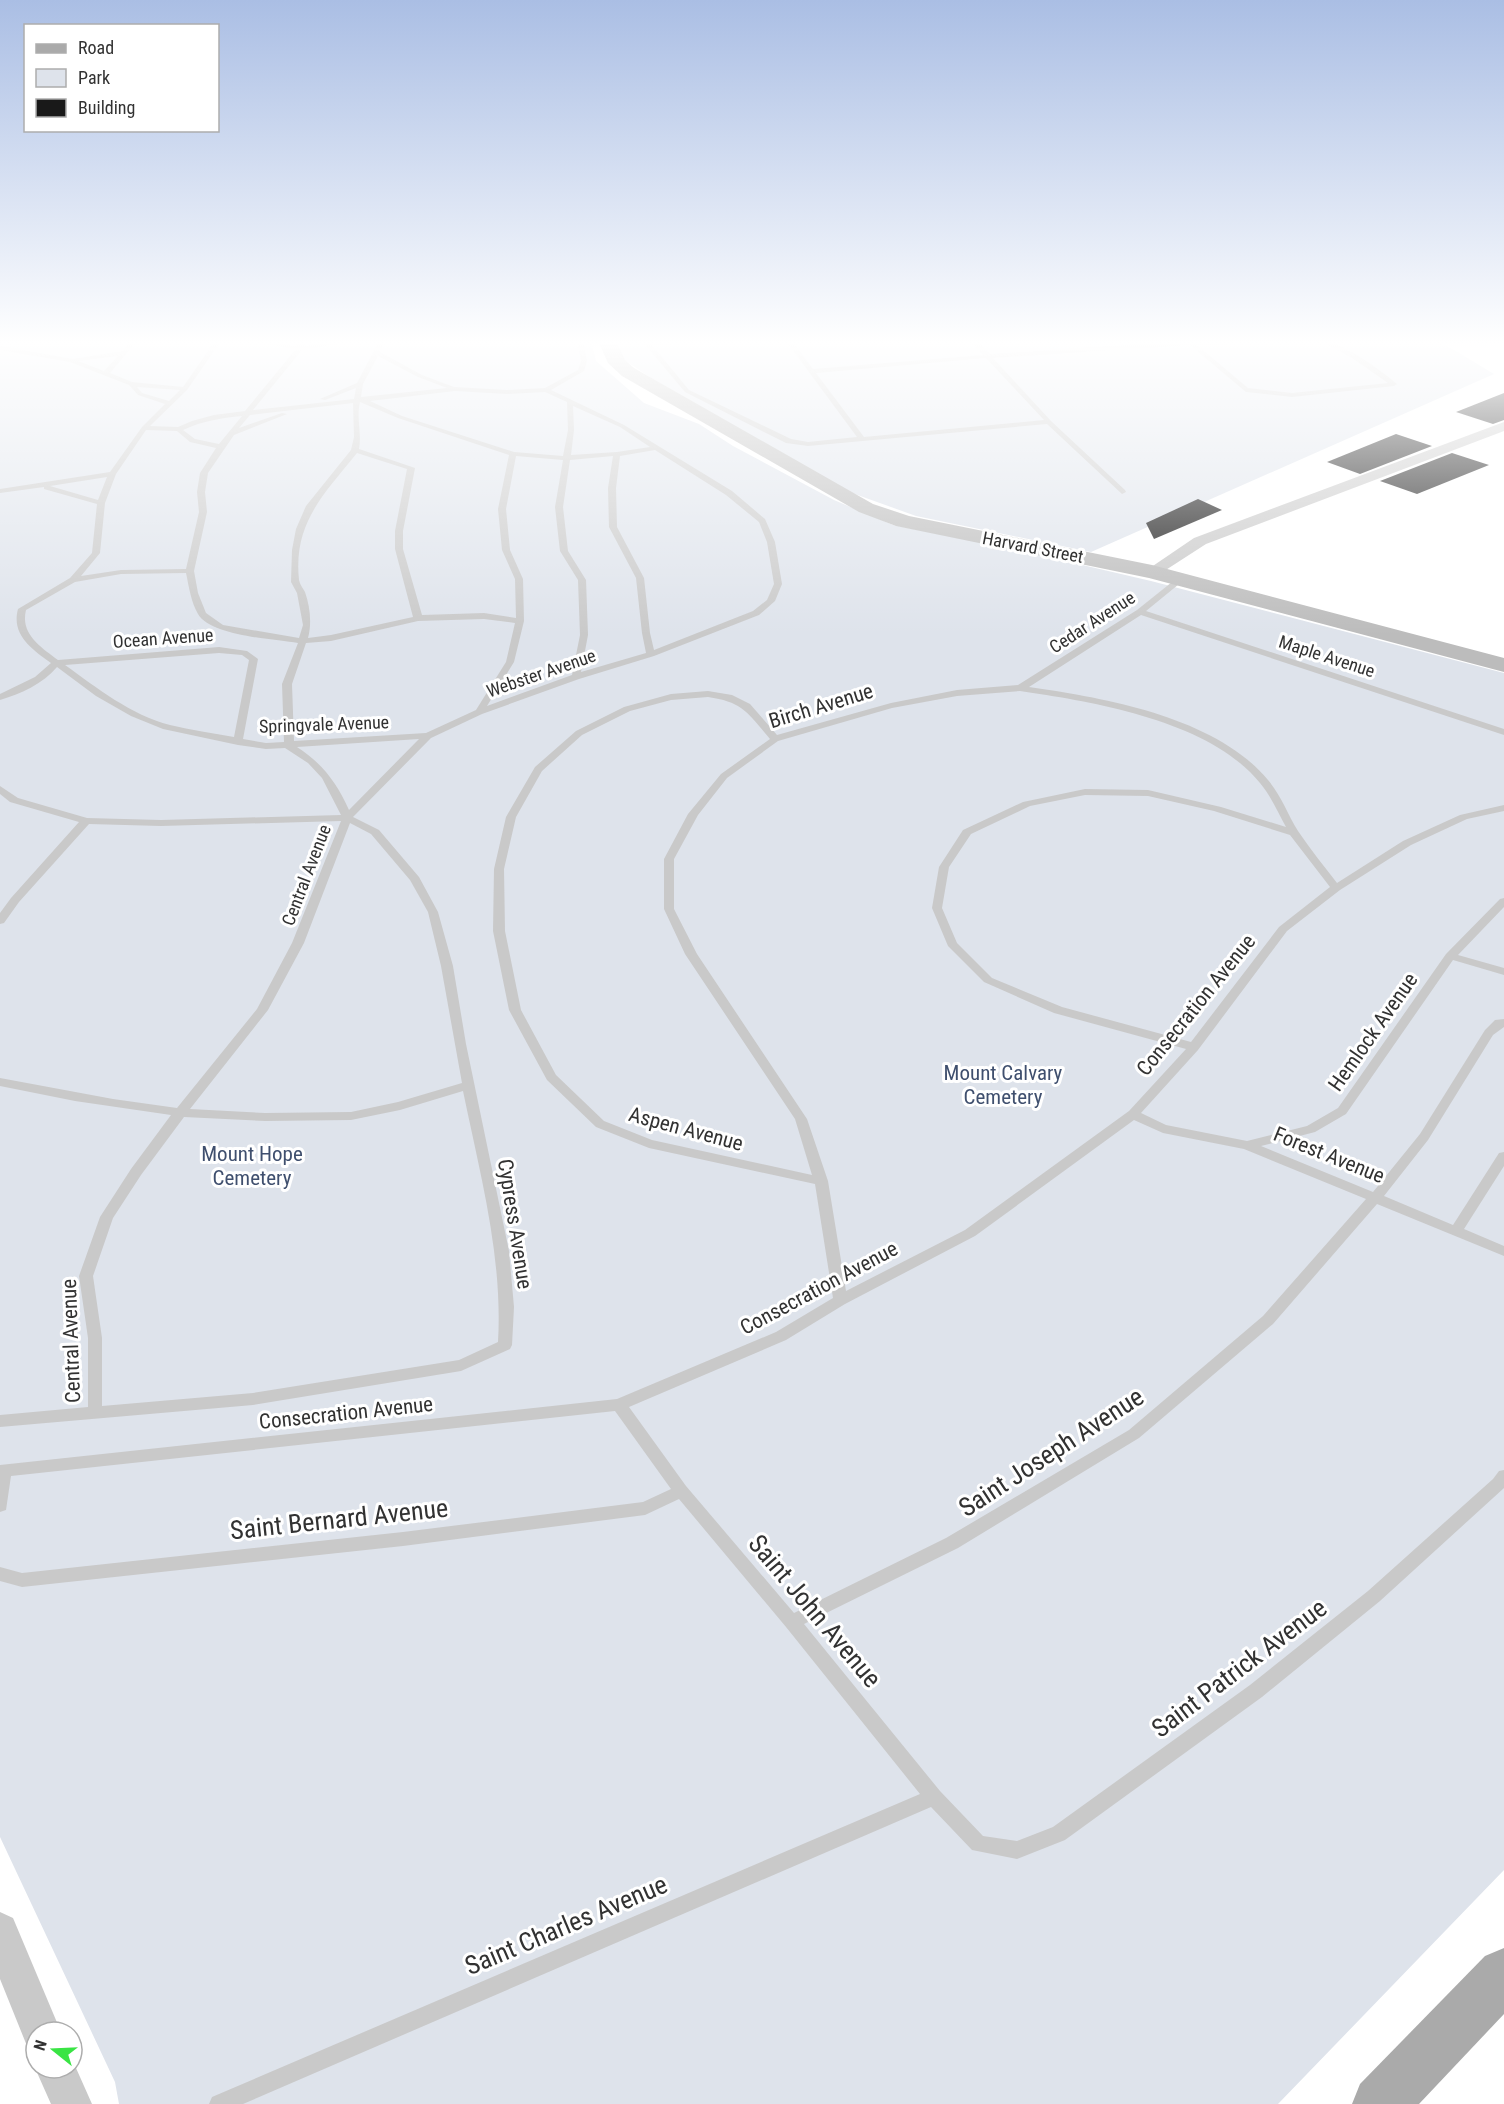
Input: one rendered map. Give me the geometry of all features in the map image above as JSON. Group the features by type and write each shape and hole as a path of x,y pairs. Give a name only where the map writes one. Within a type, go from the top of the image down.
{"main road":[{"name":"Harvard Street","path":"746,439 866,508 904,521 1152,572 1504,665"},
{"path":"1380,2104 1504,1975"}],"street":[{"path":"1152,572 1200,541 1469,439"},
{"path":"0,1931 35,2020"},
{"path":"61,2080 72,2104"}],"lane":[{"name":"Springvale Avenue","path":"136,439 112,474 101,503 96,553 73,580 22,609 19,621 26,637 56,663 91,688 134,714 166,727 266,746 428,736"},
{"path":"188,439 201,444 221,446"},
{"path":"226,439 204,472 201,492 203,512 190,571 194,593 202,614 220,627 302,641 331,638 418,618 484,616 520,621"},
{"path":"290,746 287,684 307,625 301,592 295,582 296,550 300,529 309,508 356,450 358,439"},
{"path":"468,439 513,454 565,458 617,454 654,448"},
{"path":"569,439 559,507 564,551 582,580 584,635 576,677"},
{"name":"Webster Avenue","path":"347,818 428,736 479,712 576,677 651,654 756,613 771,601 778,584 771,542 762,521 729,493 639,439"},
{"path":"785,439 808,444 851,439"},
{"path":"1067,439 1122,492"},
{"path":"356,450 411,468 399,531 399,549 418,618"},
{"path":"479,712 510,662 520,621 519,579 506,550 502,509 513,454"},
{"path":"617,454 612,488 613,527 640,578 646,633 651,654"},
{"path":"0,490 112,474"},
{"path":"44,485 101,503"},
{"path":"73,580 121,572 190,571"},
{"name":"Cedar Avenue","path":"1020,688 1140,612 1180,580"},
{"name":"Maple Avenue","path":"1140,612 1504,732"},
{"name":"Ocean Avenue","path":"56,663 219,650 244,653 254,659 238,742"},
{"path":"0,697 50,672 56,663"},
{"name":"Birch Avenue","path":"840,1300 821,1181 801,1119 770,1069 691,954 669,909 669,859 693,814 724,776 775,739 891,706 957,693 1020,688 1074,696 1143,712 1197,733 1238,756 1265,782 1294,833 1336,888"},
{"name":"Aspen Avenue","path":"775,739 747,706 729,697 708,694 671,698 627,709 579,734 538,769 511,817 499,869 499,931 515,1010 551,1077 600,1124 649,1143 821,1181"},
{"name":"Central Avenue","path":"95,1413 95,1338 86,1276 107,1217 136,1172 262,1010 298,943 347,818 332,782 312,760 290,746"},
{"path":"0,789 15,800 86,821 161,823 347,818"},
{"path":"1194,1047 1058,1010 987,980 952,944 937,908 944,867 967,832 1027,804 1085,792 1148,793 1217,809 1294,833"},
{"name":"Consecration Avenue","path":"2,1471 619,1405 781,1336 840,1300 970,1233 1133,1114 1194,1047 1283,929 1336,888 1407,843 1464,817 1504,808"},
{"name":"Cypress Avenue","path":"0,1421 253,1399 460,1365 505,1345 507,1307 502,1251 468,1085 447,966 433,912 415,879 375,832 347,818"},
{"path":"0,921 15,900 86,821"},
{"name":"Hemlock Avenue","path":"1247,1145 1311,1129 1341,1111 1450,956 1504,901"},
{"path":"1450,956 1504,972"},
{"name":"Saint Joseph Avenue","path":"792,1622 952,1543 1134,1434 1269,1320 1376,1197 1424,1137 1489,1033 1499,1023 1504,1023"},
{"path":"0,1082 82,1100 180,1114 249,1119 357,1115 409,1104 468,1085"},
{"name":"Forest Avenue","path":"1133,1114 1163,1129 1247,1145 1504,1251"},
{"path":"1456,1231 1504,1156"},
{"name":"Saint John Avenue","path":"619,1405 681,1491 792,1622 934,1797 978,1844"},
{"path":"0,1505 2,1471"},
{"name":"Saint Patrick Avenue","path":"978,1844 1017,1850 1059,1834 1265,1684 1374,1596 1498,1485 1504,1476"},
{"name":"Saint Bernard Avenue","path":"0,1574 22,1580 403,1539 645,1508 681,1491"},
{"name":"Saint Charles Avenue","path":"219,2104 934,1797"}],"green space":[{"name":"Mount Calvary Cemetery","path":"0,439 722,439 834,500 893,525 1014,549 1151,581 1504,673 1504,1870 1278,2104 119,2104 115,2082 0,1837"},
{"path":"758,439 1346,439 1091,552 916,516 852,493"}],"building":[{"path":"1383,439 1412,439 1432,446 1360,474 1327,462"},
{"path":"1452,453 1489,465 1417,494 1380,481"},
{"path":"1198,499 1222,510 1154,539 1146,523"}],"park label":[{"name":"Mount Hope Cemetery","path":"252,1166"}]}
